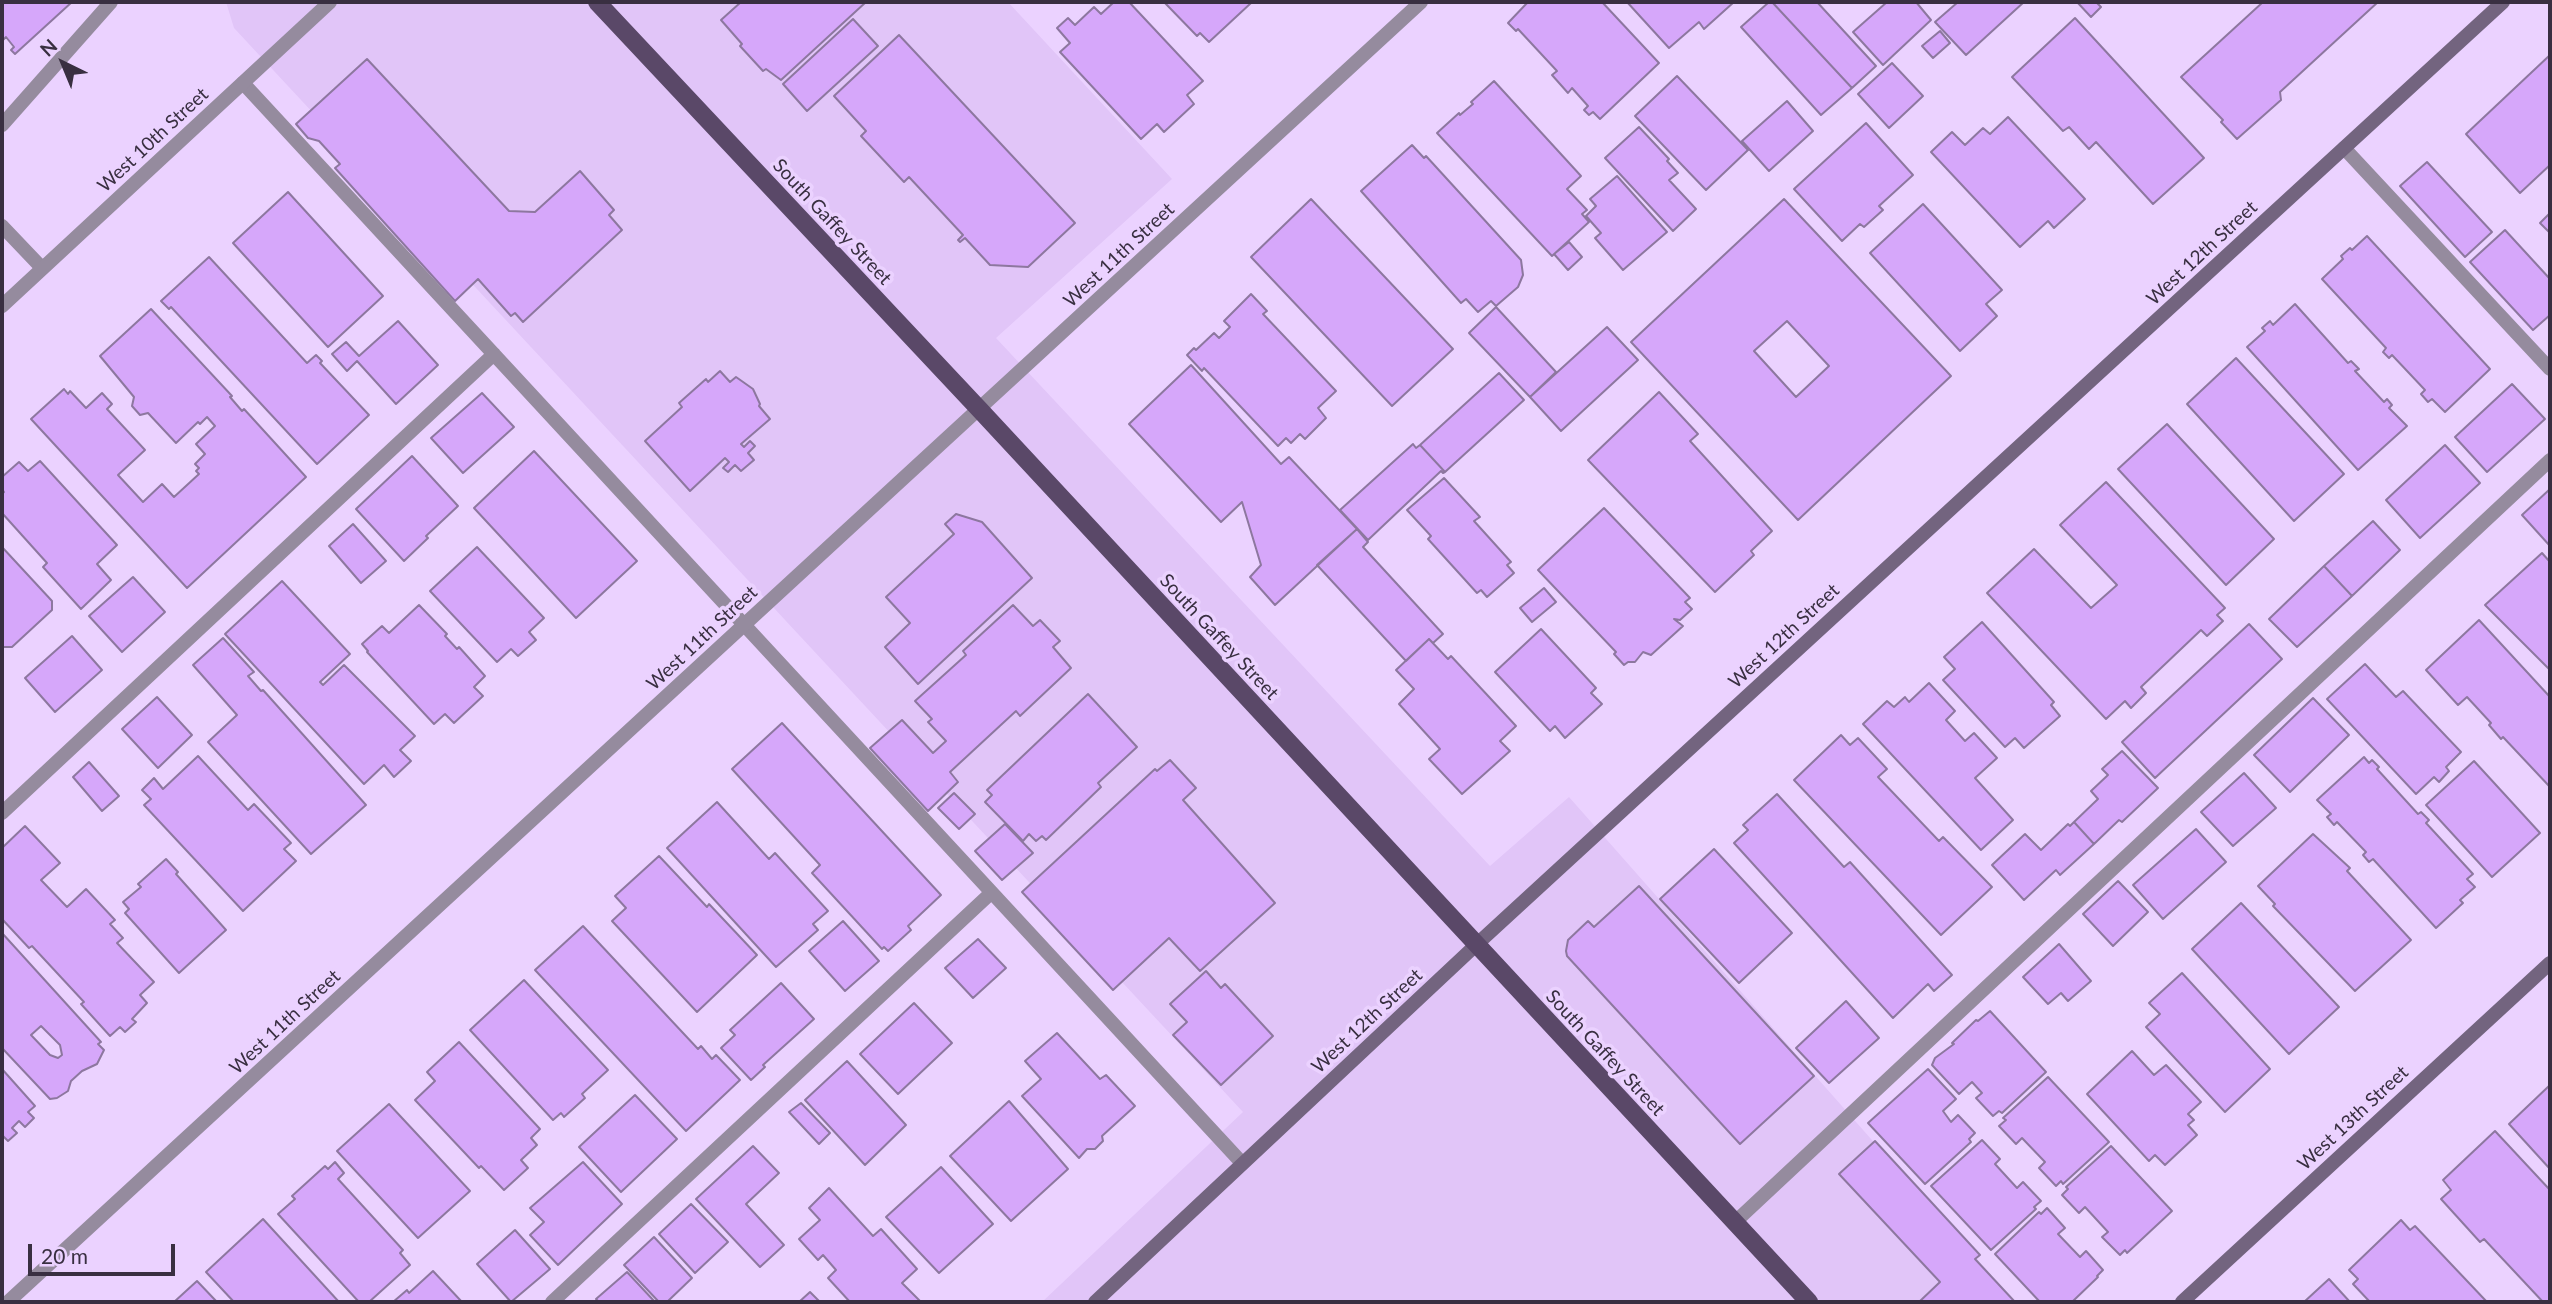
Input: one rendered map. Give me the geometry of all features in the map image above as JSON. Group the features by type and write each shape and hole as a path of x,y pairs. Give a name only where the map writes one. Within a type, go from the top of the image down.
{"main road":[{"name":"South Gaffey Street","path":"597,2 1809,1302"}],"street":[{"path":"2,125 111,2"},
{"name":"West 10th Street","path":"2,306 330,2"},
{"name":"West 11th Street","path":"8,1302 1421,2"},
{"name":"West 12th Street","path":"1094,1302 1476,945 2503,2"},
{"path":"243,83 1242,1163"},
{"path":"2344,148 2550,369"},
{"path":"2,226 42,268"},
{"path":"2,813 494,354"},
{"path":"1734,1223 2550,460"},
{"path":"552,1302 991,893"},
{"name":"West 13th Street","path":"2182,1302 2550,963"}],"shaded area":[{"path":"226,2 1008,2 1172,179 996,338 1490,866 1569,797 2015,1302 1042,1302 1243,1112 234,28"}],"building":[{"path":"2,2 72,2 15,54 11,50 14,47 6,37 2,41"},
{"path":"741,2 866,2 781,80 766,69 763,71 721,20"},
{"path":"1114,2 1129,2 1203,81 1187,95 1194,104 1164,132 1157,124 1141,139 1060,52 1070,43 1057,28 1068,18 1075,25 1094,7 1101,14"},
{"path":"1164,2 1251,3 1209,42 1200,33 1197,36"},
{"path":"1528,2 1602,2 1659,63 1600,119 1593,112 1589,115 1584,110 1588,106 1572,88 1568,93 1552,75 1557,71 1518,29 1516,31 1508,23"},
{"path":"1627,2 1734,2 1704,29 1699,22 1669,48"},
{"path":"1772,2 1852,88 1821,115 1741,27"},
{"path":"1772,2 1817,2 1876,66 1852,88"},
{"path":"1887,2 1916,2 1931,20 1883,65 1853,32"},
{"path":"1958,2 2024,2 1966,55 1935,22"},
{"path":"2077,2 2096,2 2101,7 2091,17"},
{"path":"2263,2 2378,2 2280,92 2281,100 2237,139 2221,122 2223,120 2181,77"},
{"path":"2075,18 2204,158 2153,204 2096,142 2089,149 2069,127 2063,131 2012,77"},
{"path":"853,19 878,46 807,111 783,84"},
{"path":"1940,31 1950,43 1933,58 1922,46"},
{"path":"899,35 1075,223 1028,267 990,265 965,238 960,242 958,240 963,235 909,177 904,182 861,136 866,131 834,96"},
{"path":"2550,55 2550,165 2520,193 2466,134"},
{"path":"367,59 509,211 535,212 580,171 614,210 609,215 622,230 523,322 515,313 511,316 478,279 455,301 335,168 340,164 319,141 308,138 296,124"},
{"path":"1892,63 1923,96 1889,128 1858,94"},
{"path":"1677,76 1748,150 1706,190 1635,116"},
{"path":"1494,81 1581,176 1567,189 1587,210 1582,214 1589,222 1552,256 1437,133 1473,104 1471,102"},
{"path":"1787,101 1813,131 1769,171 1742,141"},
{"path":"2008,117 2085,199 2054,228 2048,221 2020,247 1931,152 1952,132 1965,145 1983,128 1990,134"},
{"path":"1866,123 1913,175 1879,206 1883,210 1864,227 1860,224 1842,241 1794,189"},
{"path":"1639,127 1669,159 1667,161 1678,173 1669,180 1696,209 1673,231 1605,158"},
{"path":"1412,145 1424,158 1426,156 1521,260 1523,275 1518,287 1496,306 1491,301 1478,312 1466,299 1461,303 1361,191"},
{"path":"2427,162 2492,232 2465,257 2400,186"},
{"path":"1617,176 1667,232 1623,270 1595,238 1601,233 1586,216 1596,206 1590,199"},
{"path":"288,192 383,296 328,347 233,243"},
{"path":"1311,199 1453,349 1392,406 1251,257"},
{"path":"1784,199 1951,376 1798,520 1631,342","holes":["1787,321 1829,366 1796,397 1754,351"]},
{"path":"1923,204 2002,290 1986,304 1997,316 1960,351 1870,253"},
{"path":"2550,213 2550,233 2540,223"},
{"path":"2505,230 2550,279 2550,315 2533,330 2470,262"},
{"path":"2367,236 2490,369 2445,412 2432,399 2428,402 2421,394 2425,390 2392,355 2389,358 2383,352 2386,348 2322,279 2343,259 2341,256"},
{"path":"1569,242 1582,257 1568,270 1554,254"},
{"path":"209,257 307,363 316,355 322,361 320,363 369,415 317,464 171,307 169,309 161,301"},
{"path":"1251,294 1267,311 1263,314 1336,391 1318,408 1326,418 1305,439 1300,434 1291,443 1286,438 1278,446 1204,368 1202,371 1187,355 1214,333 1219,338 1230,327 1224,321"},
{"path":"2295,304 2348,363 2351,361 2359,369 2355,371 2384,402 2387,399 2392,405 2389,408 2407,426 2358,470 2247,347 2265,331 2262,328 2270,321 2273,325"},
{"path":"1496,307 1556,372 1530,397 1469,333"},
{"path":"151,309 232,396 230,397 242,411 244,409 306,477 187,588 31,419 64,389 68,394 70,391 86,408 102,393 112,404 107,409 145,450 118,475 143,502 162,484 174,497 199,474 196,471 199,468 195,464 205,454 196,444 215,426 207,417 176,443 148,413 140,415 132,406 134,397 100,356"},
{"path":"398,321 438,365 396,404 357,361 347,371 332,354 346,342 359,356"},
{"path":"1607,327 1638,360 1561,431 1530,397"},
{"path":"2236,358 2344,474 2294,521 2187,404"},
{"path":"1191,365 1281,464 1289,457 1357,529 1275,605 1250,577 1261,565 1242,502 1221,522 1129,424"},
{"path":"720,371 730,382 736,377 753,389 759,406 770,419 741,444 744,447 750,441 755,446 748,453 754,460 741,471 735,465 728,472 723,468 729,462 725,458 690,491 645,441 682,407 679,403 706,379 708,382"},
{"path":"1499,373 1524,400 1445,472 1420,445"},
{"path":"2512,384 2545,419 2487,472 2455,437"},
{"path":"1659,392 1698,434 1690,441 1772,531 1751,551 1754,555 1715,592 1588,460"},
{"path":"482,393 514,427 463,473 431,438"},
{"path":"2167,424 2274,539 2226,585 2118,469"},
{"path":"1413,444 1416,448 1420,445 1445,472 1441,471 1368,540 1340,510"},
{"path":"2445,445 2480,483 2420,538 2386,500"},
{"path":"534,451 637,561 576,618 474,508"},
{"path":"412,456 458,506 404,561 356,509"},
{"path":"40,461 117,545 97,564 111,580 81,609 43,567 47,563 2,513 2,477 19,462 28,471"},
{"path":"1444,478 1480,517 1474,521 1511,562 1507,565 1514,573 1487,597 1481,590 1477,593 1428,539 1431,536 1407,510"},
{"path":"2106,482 2225,608 2217,615 2223,621 2207,636 2201,630 2141,687 2146,693 2131,708 2125,701 2106,719 1987,593 2034,549 2091,608 2117,585 2060,525"},
{"path":"2550,489 2550,546 2522,515"},
{"path":"1604,508 1690,598 1685,602 1692,609 1680,620 1674,619 1683,626 1651,655 1643,652 1635,662 1624,665 1614,654 1616,652 1538,570"},
{"path":"956,514 982,522 1032,578 918,684 885,647 910,623 886,597 954,534 945,524"},
{"path":"2373,521 2400,550 2352,596 2324,566"},
{"path":"353,524 386,561 361,583 329,546"},
{"path":"1357,529 1368,542 1363,547 1443,634 1433,643 1429,639 1406,661 1317,565"},
{"path":"2,547 52,601 52,610 12,647 2,647"},
{"path":"477,547 544,618 529,632 536,640 518,656 511,649 497,662 430,591"},
{"path":"2542,553 2550,562 2550,670 2485,605"},
{"path":"2324,566 2352,596 2297,647 2269,619"},
{"path":"133,577 165,612 122,652 89,616"},
{"path":"282,581 350,654 320,682 323,685 344,665 415,736 400,750 411,761 394,777 384,765 364,784 225,634"},
{"path":"1544,588 1556,602 1532,622 1520,608"},
{"path":"419,605 447,634 445,636 457,649 459,647 485,676 474,687 483,696 454,723 445,714 434,724 362,644 382,626 389,633"},
{"path":"1013,605 1033,626 1040,620 1060,641 1053,647 1071,668 1020,716 1016,711 950,772 958,782 928,811 870,748 902,720 933,753 946,741 928,722 932,719 915,701 966,655 963,651"},
{"path":"2479,620 2550,697 2550,787 2503,737 2501,739 2489,725 2491,723 2467,697 2458,705 2426,670"},
{"path":"1982,622 2054,702 2051,705 2060,716 2024,748 2015,738 2005,747 1943,680 1955,669 1944,657"},
{"path":"2249,624 2282,659 2155,778 2122,742"},
{"path":"1541,629 1596,688 1591,693 1602,704 1565,738 1555,726 1550,731 1495,672"},
{"path":"72,636 102,670 55,712 25,678"},
{"path":"223,638 254,672 248,676 366,805 311,854 208,742 237,715 193,665"},
{"path":"1429,639 1448,659 1451,656 1516,726 1500,741 1510,751 1462,794 1429,759 1440,749 1399,704 1414,689 1396,670"},
{"path":"2365,664 2396,697 2403,691 2461,752 2446,767 2449,771 2439,782 2434,777 2416,794 2327,699"},
{"path":"1929,683 1955,711 1946,720 1965,741 1974,733 1997,758 1975,778 2013,820 1981,850 1863,724 1887,701 1894,707 1905,697 1909,702"},
{"path":"1088,694 1137,747 1098,783 1101,787 1046,840 1042,836 1036,841 1029,834 1023,841 985,802 992,795 987,790"},
{"path":"157,697 192,735 158,768 122,729"},
{"path":"2313,698 2349,735 2290,792 2254,755"},
{"path":"782,723 941,895 908,926 911,930 888,951 884,947 882,949 812,873 820,865 732,769"},
{"path":"1841,735 1850,745 1858,738 1887,769 1878,777 1939,841 1943,837 1992,887 1941,935 1794,780"},
{"path":"2122,751 2158,788 2094,844 2074,822 2098,799 2091,791 2108,775 2102,769"},
{"path":"198,756 248,810 254,804 291,843 284,849 296,861 243,911 144,805 151,799 142,790 154,778 163,789"},
{"path":"2364,757 2369,763 2372,760 2418,814 2421,812 2429,820 2426,823 2473,874 2467,879 2475,887 2460,900 2463,903 2436,928 2373,859 2369,862 2363,855 2366,852 2337,822 2334,825 2327,817 2331,814 2317,800"},
{"path":"1170,760 1196,788 1183,800 1275,903 1200,971 1169,938 1113,990 1022,892 1155,769 1157,771"},
{"path":"2474,761 2540,833 2492,877 2426,805"},
{"path":"89,762 119,796 102,811 73,777"},
{"path":"2244,773 2276,808 2233,846 2201,812"},
{"path":"954,793 975,814 959,829 938,808"},
{"path":"1777,794 1844,867 1850,862 1952,975 1934,991 1928,984 1893,1018 1734,843 1748,830 1743,825"},
{"path":"717,802 769,859 775,853 828,911 813,924 818,930 776,967 667,848"},
{"path":"2074,822 2094,844 2060,875 2056,870 2024,900 1992,865 2025,834 2041,850 2068,824 2070,826"},
{"path":"1005,824 1033,853 1002,880 975,851"},
{"path":"25,826 60,863 41,880 67,907 86,889 115,920 110,924 123,938 117,943 154,982 140,995 147,1003 132,1019 136,1022 125,1032 120,1027 110,1036 81,1004 84,1002 32,946 29,948 2,919 2,848"},
{"path":"2196,829 2226,862 2163,919 2133,885"},
{"path":"2313,834 2350,868 2347,871 2411,940 2355,991 2273,906 2275,904 2258,886"},
{"path":"1714,849 1792,933 1739,983 1660,899"},
{"path":"659,856 757,955 697,1012 612,921 626,908 615,896"},
{"path":"166,859 226,930 179,973 125,913 129,909 123,902 141,887 138,884"},
{"path":"2118,881 2148,912 2113,946 2083,914"},
{"path":"1639,886 1814,1076 1740,1144 1567,956 1568,940 1588,921 1594,927"},
{"path":"2241,903 2339,1007 2289,1054 2192,949"},
{"path":"843,921 879,961 845,991 809,951"},
{"path":"583,926 698,1049 701,1046 712,1059 716,1055 740,1080 686,1131 535,970"},
{"path":"2,933 101,1042 98,1044 104,1050 97,1064 82,1071 71,1081 68,1091 50,1099 2,1048","holes":["41,1026 60,1045 62,1055 58,1058 50,1055 31,1035"]},
{"path":"978,939 1006,968 973,998 945,968"},
{"path":"2059,944 2091,981 2068,1001 2061,993 2048,1004 2023,977"},
{"path":"1206,971 1221,988 1225,984 1273,1036 1221,1085 1173,1035 1187,1022 1170,1004"},
{"path":"2182,973 2270,1069 2225,1112 2146,1027 2160,1014 2149,1003"},
{"path":"524,980 608,1070 582,1094 585,1098 564,1117 561,1113 553,1120 470,1030"},
{"path":"781,983 814,1019 763,1065 765,1067 751,1080 721,1048 735,1035 730,1030"},
{"path":"1846,1001 1879,1038 1829,1083 1796,1048"},
{"path":"914,1003 952,1043 898,1094 860,1054"},
{"path":"1990,1011 2046,1072 2002,1113 1999,1111 1993,1116 1976,1098 1982,1093 1972,1082 1959,1094 1932,1065 1935,1058 1954,1044 1952,1043 1976,1020"},
{"path":"1057,1033 1100,1079 1106,1075 1135,1106 1102,1136 1103,1141 1095,1149 1087,1149 1079,1158 1022,1096 1041,1079 1025,1061"},
{"path":"459,1042 540,1129 531,1138 537,1145 521,1160 528,1168 504,1190 481,1166 479,1168 415,1100 435,1081 427,1072"},
{"path":"2132,1051 2154,1075 2166,1065 2201,1102 2188,1114 2194,1120 2188,1125 2197,1135 2165,1165 2155,1155 2149,1161 2087,1094"},
{"path":"847,1061 906,1125 865,1165 805,1100"},
{"path":"2,1069 35,1106 28,1112 34,1118 25,1127 19,1121 12,1128 17,1133 8,1141 2,1137"},
{"path":"1928,1069 1956,1099 1943,1111 1951,1122 1958,1115 1975,1133 1969,1139 1971,1142 1925,1184 1868,1123"},
{"path":"2048,1077 2109,1142 2063,1184 2061,1181 2056,1186 2039,1168 2045,1162 2022,1138 2016,1144 1999,1126 2006,1120 2003,1118"},
{"path":"2550,1085 2550,1169 2509,1124"},
{"path":"635,1095 677,1139 621,1192 579,1147"},
{"path":"1009,1101 1068,1169 1011,1221 950,1156"},
{"path":"801,1103 830,1133 819,1144 789,1112"},
{"path":"389,1104 470,1191 418,1238 337,1151"},
{"path":"2495,1131 2550,1190 2550,1302 2543,1302 2484,1239 2480,1242 2441,1199 2451,1190 2443,1180"},
{"path":"1982,1140 2000,1159 1995,1164 2017,1188 2023,1182 2041,1201 2034,1207 2036,1209 1991,1250 1931,1186"},
{"path":"1875,1141 1980,1255 1975,1259 2015,1302 1919,1302 1940,1282 1839,1174"},
{"path":"753,1146 779,1173 746,1204 784,1245 760,1267 696,1199"},
{"path":"2111,1146 2172,1211 2127,1253 2125,1250 2120,1255 2102,1237 2108,1232 2085,1207 2079,1213 2062,1195 2068,1189 2066,1187"},
{"path":"335,1162 344,1173 338,1179 403,1250 400,1253 410,1265 369,1302 359,1302 278,1214 295,1199 292,1196 325,1166 328,1169"},
{"path":"583,1162 622,1204 558,1265 530,1235 544,1222 530,1208"},
{"path":"941,1167 993,1224 939,1273 886,1217"},
{"path":"829,1188 873,1236 881,1229 917,1269 902,1283 921,1302 850,1302 828,1278 836,1270 823,1255 818,1260 799,1239 820,1220 809,1208"},
{"path":"691,1204 728,1242 695,1273 659,1234"},
{"path":"2047,1208 2065,1228 2058,1234 2080,1257 2086,1251 2103,1270 2072,1302 2040,1302 1995,1254 2039,1212 2041,1214"},
{"path":"263,1219 339,1302 234,1302 206,1272"},
{"path":"2401,1220 2410,1230 2415,1226 2487,1302 2370,1302 2353,1284 2358,1279 2349,1270"},
{"path":"515,1230 550,1269 511,1302 477,1264"},
{"path":"654,1237 692,1278 667,1302 659,1302 624,1265"},
{"path":"433,1271 462,1302 393,1302 407,1290 409,1293"},
{"path":"627,1272 655,1302 599,1302 596,1299"},
{"path":"2329,1279 2350,1302 2304,1302"},
{"path":"197,1281 217,1302 174,1302"},
{"path":"810,1292 820,1302 799,1302"}]}
